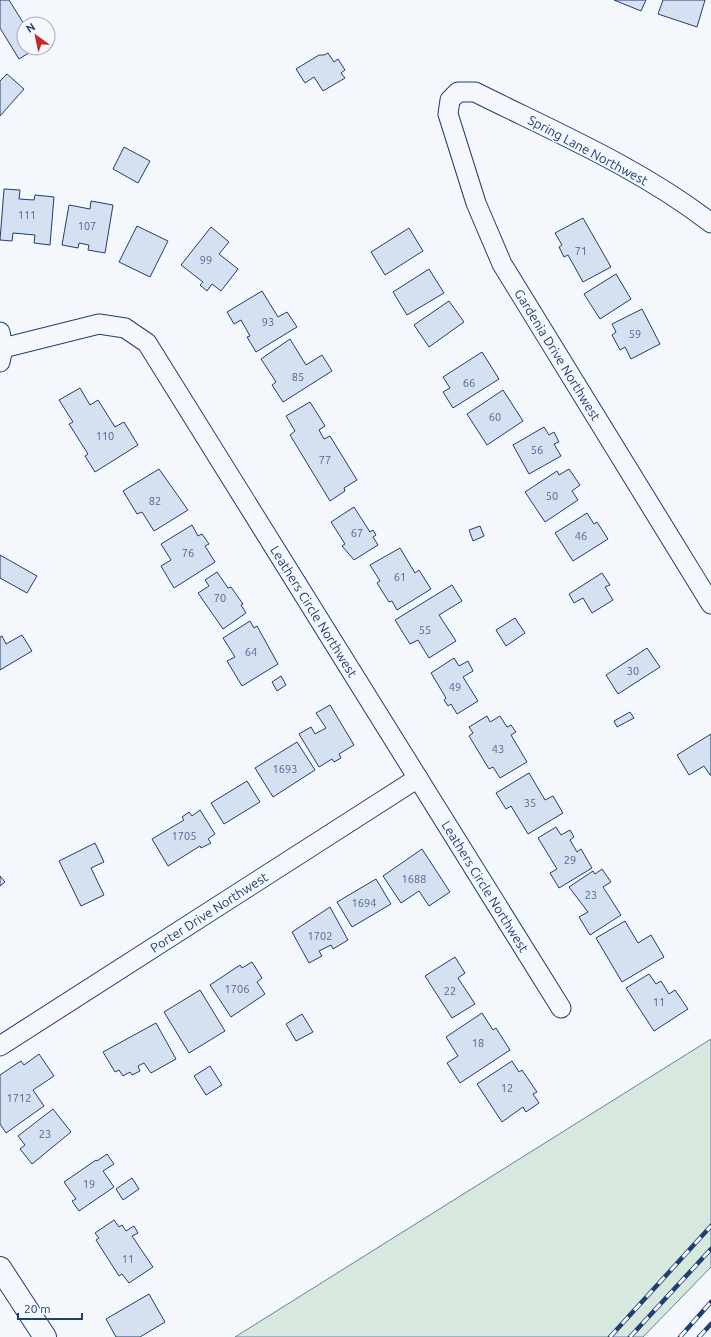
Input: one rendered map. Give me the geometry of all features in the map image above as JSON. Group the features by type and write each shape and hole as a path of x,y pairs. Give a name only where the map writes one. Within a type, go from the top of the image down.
{"street":[{"name":"Spring Lane Northwest","path":"458,92 475,92 637,174 696,211 711,223"},
{"name":"Gardenia Drive Northwest","path":"458,92 450,100 448,114 476,203 502,264 711,604"},
{"name":"Leathers Circle Northwest","path":"1,348 99,324 125,328 147,343 561,1008"},
{"name":"Porter Drive Northwest","path":"0,1046 418,778"},
{"path":"0,1268 45,1337"}],"shaded area":[{"path":"711,1039 711,1267 643,1337 235,1337"}],"building":[{"path":"0,0 9,0 19,16 16,16 16,54 0,28"},
{"path":"614,0 646,0 641,11"},
{"path":"663,0 705,0 697,27 658,14"},
{"path":"328,53 334,62 338,59 345,70 341,73 345,78 323,91 314,77 305,83 296,69 319,55"},
{"path":"17,56 24,56 19,59"},
{"path":"7,74 24,89 0,116 0,81"},
{"path":"124,147 150,161 138,183 113,169"},
{"path":"4,189 20,190 19,199 34,200 35,195 54,197 50,245 34,243 35,235 13,233 12,241 0,240"},
{"path":"91,201 113,205 105,253 88,250 89,245 79,243 78,248 62,245 69,205 90,209"},
{"path":"583,218 611,267 583,282 568,255 564,257 559,247 562,245 555,233"},
{"path":"137,226 168,241 150,277 119,262"},
{"path":"211,227 229,242 219,254 238,269 221,291 212,284 207,291 200,285 203,282 181,265"},
{"path":"409,228 423,251 385,275 371,252"},
{"path":"429,269 444,293 407,315 393,292"},
{"path":"616,274 631,299 600,319 584,294"},
{"path":"262,291 278,317 287,312 297,327 256,352 247,337 250,336 241,320 234,324 227,312"},
{"path":"449,301 464,322 429,347 414,325"},
{"path":"642,309 660,344 631,359 625,347 620,350 612,335 616,332 612,324"},
{"path":"290,339 306,365 322,355 332,371 283,402 272,385 276,382 261,359"},
{"path":"482,352 499,379 453,408 443,392 450,388 443,377"},
{"path":"80,388 90,405 98,400 115,427 124,422 138,445 95,472 85,456 88,454 69,424 73,422 59,400"},
{"path":"503,390 523,421 487,445 467,414"},
{"path":"310,402 325,426 319,430 324,439 330,436 357,480 344,488 345,491 330,501 290,435 295,431 286,416"},
{"path":"544,427 549,435 554,432 559,442 554,444 561,456 529,474 513,445"},
{"path":"159,469 188,510 154,531 142,512 137,514 123,491"},
{"path":"569,469 580,485 572,491 578,500 545,522 525,492 557,471 559,475"},
{"path":"354,507 370,532 373,530 376,535 373,537 378,545 354,560 342,546 345,544 331,522"},
{"path":"587,513 594,524 597,522 608,539 573,561 555,533"},
{"path":"192,525 198,536 202,534 209,544 205,546 215,562 174,588 161,566 171,560 161,544"},
{"path":"480,526 484,536 473,541 469,530"},
{"path":"400,548 415,573 419,570 431,589 397,610 392,601 389,602 377,583 380,581 370,565"},
{"path":"0,555 37,576 27,593 0,578"},
{"path":"217,572 228,588 231,587 243,604 241,605 246,613 223,629 198,593 209,586 205,580"},
{"path":"602,573 610,585 605,587 613,600 592,613 583,598 574,603 569,594"},
{"path":"452,585 462,601 439,615 456,641 429,658 418,640 410,644 395,620"},
{"path":"515,618 525,633 506,646 496,630"},
{"path":"250,621 254,628 257,626 278,664 242,686 227,661 235,657 223,638"},
{"path":"22,635 32,651 0,670 0,637 2,636 6,644"},
{"path":"647,648 660,667 618,694 606,675"},
{"path":"454,658 459,666 468,661 473,671 463,677 478,701 457,714 451,704 448,706 444,700 446,698 431,673"},
{"path":"281,676 286,685 277,691 272,682"},
{"path":"330,705 354,745 339,754 341,758 334,762 332,759 319,767 299,734 311,727 315,734 326,728 316,713"},
{"path":"630,712 634,718 617,727 614,721"},
{"path":"487,716 490,722 500,716 507,727 511,725 516,732 511,735 527,762 500,778 493,767 489,769 469,736 473,733 469,727"},
{"path":"711,734 711,775 704,766 689,775 677,755"},
{"path":"297,742 315,770 273,797 255,768"},
{"path":"529,773 545,800 553,796 563,813 528,834 511,806 506,809 496,793"},
{"path":"247,781 260,802 224,824 211,803"},
{"path":"200,810 215,834 208,839 211,843 201,848 200,846 168,866 152,839 184,820 182,817 189,812 192,816"},
{"path":"556,827 561,835 570,830 574,837 570,840 577,852 581,849 592,868 559,888 550,873 557,869 538,838"},
{"path":"95,843 104,862 91,868 104,895 81,906 59,861"},
{"path":"422,849 450,892 429,906 419,891 401,903 383,876"},
{"path":"602,869 611,882 603,887 621,915 590,935 579,917 588,912 569,887 593,871 595,874"},
{"path":"0,876 5,882 0,886"},
{"path":"376,879 391,904 352,927 337,902"},
{"path":"330,907 348,940 333,949 331,945 319,951 322,956 309,963 292,932"},
{"path":"625,921 638,943 651,935 664,957 622,982 596,938"},
{"path":"455,957 465,973 458,978 475,1004 452,1018 425,976"},
{"path":"252,962 262,978 257,982 265,994 231,1017 210,985 240,965 242,968"},
{"path":"649,974 656,984 661,981 669,994 675,990 688,1009 654,1031 626,988"},
{"path":"200,990 225,1031 189,1053 164,1012"},
{"path":"482,1013 493,1030 496,1028 510,1050 460,1083 447,1063 458,1056 446,1037"},
{"path":"302,1014 313,1032 296,1041 286,1024"},
{"path":"156,1023 176,1059 151,1073 144,1063 138,1066 140,1071 132,1075 130,1072 123,1076 119,1070 115,1072 103,1052"},
{"path":"39,1054 54,1076 33,1090 44,1106 6,1133 0,1124 0,1075 21,1061 24,1065"},
{"path":"512,1061 519,1072 522,1070 537,1092 533,1094 539,1103 526,1112 523,1107 502,1122 477,1084"},
{"path":"210,1066 222,1085 206,1095 194,1076"},
{"path":"53,1109 71,1132 32,1164 20,1149 25,1145 18,1136"},
{"path":"107,1154 114,1164 103,1171 114,1187 79,1211 72,1201 76,1199 64,1182"},
{"path":"132,1178 139,1189 123,1200 116,1189"},
{"path":"114,1220 119,1227 122,1225 126,1231 134,1226 138,1233 132,1236 153,1267 129,1283 122,1274 119,1276 96,1240 99,1238 95,1233"},
{"path":"149,1294 165,1322 140,1337 116,1337 106,1319"}],"railway":[{"path":"610,1337 711,1226"},
{"path":"630,1337 711,1249"},
{"path":"680,1337 711,1302"},
{"path":"699,1337 711,1324"}]}
